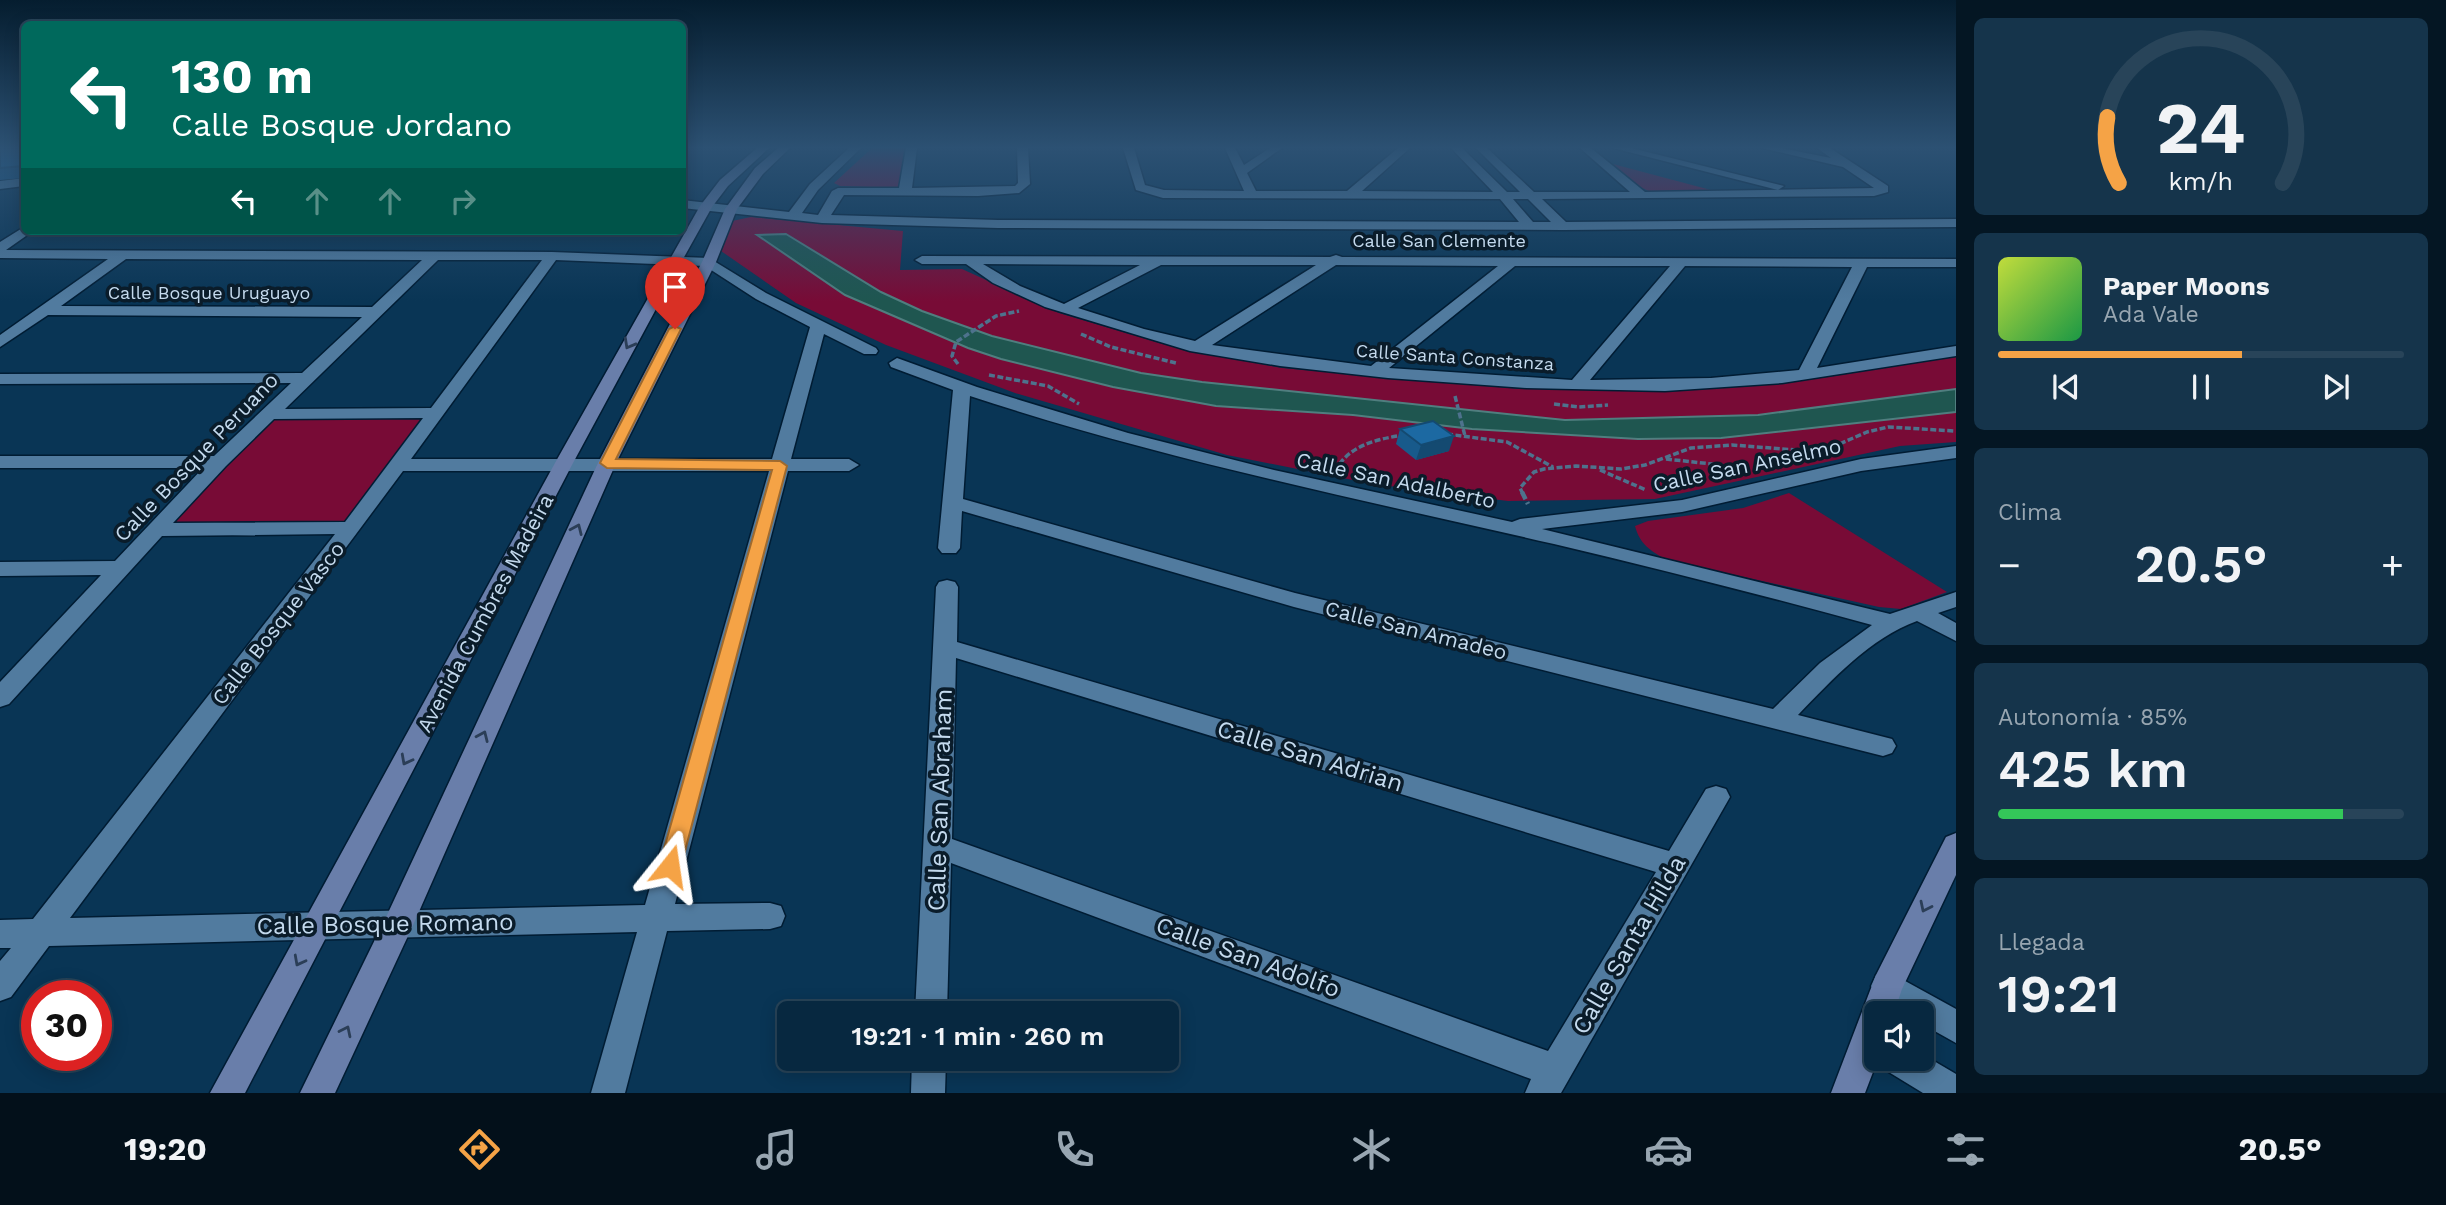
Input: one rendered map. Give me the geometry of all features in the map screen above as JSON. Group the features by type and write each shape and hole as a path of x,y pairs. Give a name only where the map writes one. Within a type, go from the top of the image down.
{"street":[{"name":"Avenida Cumbres Madeira","path":"227,1093 564,463 711,199"},
{"name":"Avenida Cumbres Madeira","path":"317,1093 399,922 607,463 709,262 731,209 738,199"},
{"path":"792,217 805,199"},
{"path":"822,219 833,199"},
{"path":"1506,199 1529,226"},
{"path":"1533,199 1563,226"},
{"path":"686,204 822,219 998,224 1563,226 1956,223"},
{"path":"0,248 21,234"},
{"path":"0,254 552,256 709,262 761,296 870,351"},
{"path":"0,342 122,255"},
{"name":"Calle Bosque Peruano","path":"0,698 219,462 303,378 434,256"},
{"name":"Calle Bosque Vasco","path":"0,986 399,465 434,413 552,256"},
{"path":"1065,309 1161,259"},
{"path":"1196,348 1336,259"},
{"name":"Calle San Clemente","path":"922,260 1336,259 1956,263"},
{"name":"Calle Santa Constanza","path":"969,260 995,278 1065,309 1196,348 1248,357 1450,378 1578,384 1707,383 1806,374 1956,351"},
{"path":"1375,371 1514,260"},
{"path":"1578,384 1682,261"},
{"path":"1806,374 1862,262"},
{"name":"Calle Bosque Uruguayo","path":"43,310 375,312"},
{"path":"608,1093 818,326"},
{"name":"Calle San Adalberto","path":"897,363 962,388 1190,456 1675,566 1891,622"},
{"path":"0,379 303,378"},
{"path":"949,548 962,388"},
{"path":"269,414 434,413"},
{"name":"Calle San Anselmo","path":"1506,527 1704,502 1769,484 1861,464 1956,452"},
{"path":"0,462 219,462"},
{"path":"399,465 849,465"},
{"name":"Calle San Amadeo","path":"953,502 1294,600 1883,747"},
{"path":"157,530 351,528"},
{"path":"0,569 122,568"},
{"name":"Calle San Abraham","path":"932,1001 947,587"},
{"path":"1778,720 1828,669 1891,622 1956,599"},
{"path":"1918,612 1956,633"},
{"name":"Calle San Adrian","path":"946,647 1675,865"},
{"name":"Calle Santa Hilda","path":"1549,1082 1716,797"},
{"path":"1886,1001 1956,845"},
{"name":"Calle San Adolfo","path":"938,846 1549,1082"},
{"name":"Calle Bosque Romano","path":"0,934 399,922 770,916"},
{"path":"1934,1025 1956,1027"},
{"path":"1848,1093 1864,1053"},
{"path":"928,1093 929,1071"},
{"path":"1919,1071 1955,1093"}],"path":[{"path":"967,369 959,366 952,356 956,342 996,316 1031,310"},
{"path":"983,373 1036,381 1059,389 1080,404 1105,431"},
{"path":"1453,390 1465,436"},
{"path":"1542,522 1522,497 1520,488 1534,472 1553,467 1621,469 1663,459 1691,448 1723,445 1831,450 1863,433 1889,427 1956,431"},
{"path":"1329,489 1338,462 1352,451 1367,443 1412,433"},
{"path":"1443,434 1507,442 1553,467"},
{"path":"1663,459 1730,467 1769,484"},
{"path":"1595,468 1632,482 1670,507"}],"shaded area":[{"path":"751,217 903,231 900,270 962,269 1059,313 1170,346 1282,368 1520,389 1744,386 1828,377 1956,356 1956,442 1900,446 1655,499 1508,501 1373,484 1227,455 1015,393 886,345 796,303 721,251 732,221"},
{"path":"786,234 881,292 922,311 992,336 1141,373 1202,382 1565,420 1758,415 1956,389 1956,412 1721,438 1638,439 1472,429 1353,415 1216,406 1113,387 968,348 845,295 757,235"},
{"path":"434,413 351,528 157,530 269,414"},
{"path":"1789,493 1947,592 1901,609 1879,607 1667,560 1647,547 1635,526 1648,521 1743,508"}],"building":[{"path":"1433,421 1454,436 1421,445 1400,429"}],"route":[{"path":"670,866 780,466 607,463 675,329"}]}
